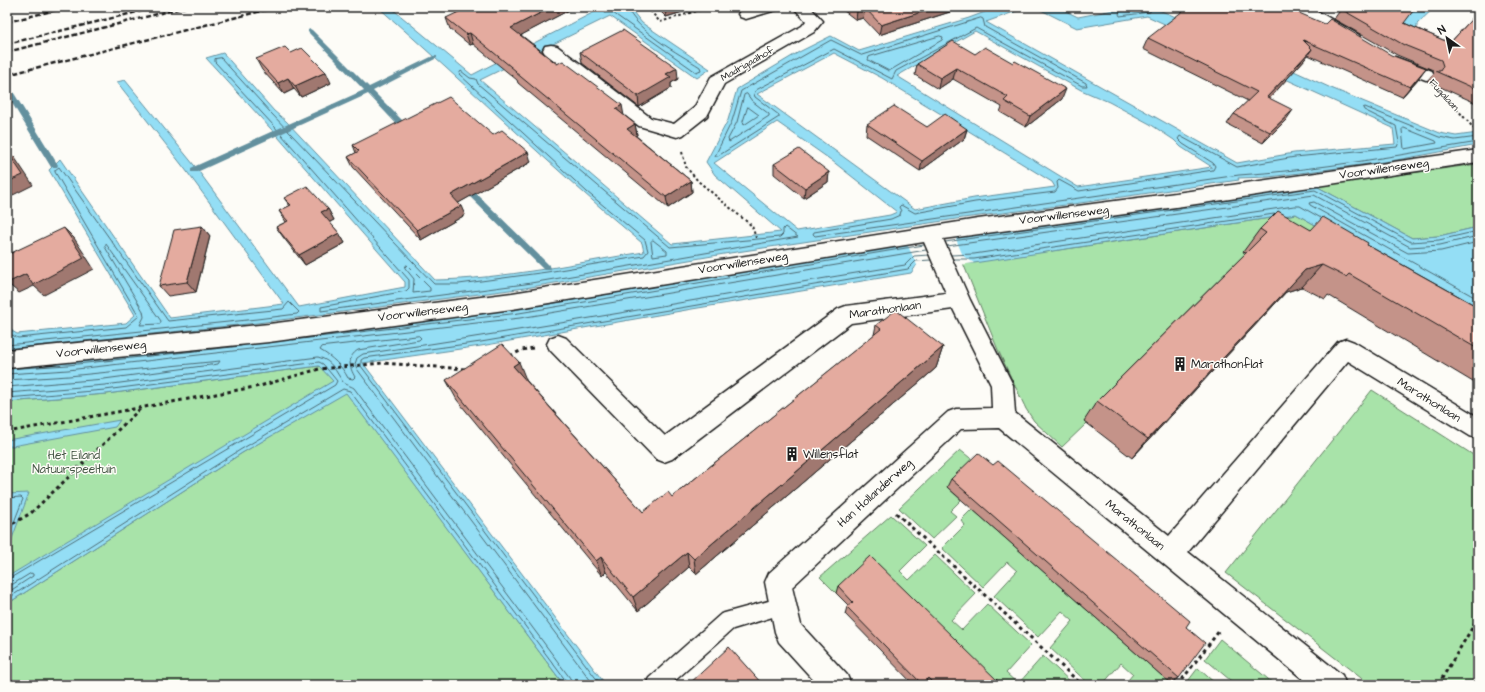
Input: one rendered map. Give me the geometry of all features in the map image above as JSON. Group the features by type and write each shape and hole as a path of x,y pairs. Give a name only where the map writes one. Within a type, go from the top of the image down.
{"street":[{"path":"746,14 770,7"},
{"name":"Madrigaalhof","path":"677,131 700,112 717,81 808,29 815,21 801,7"},
{"name":"Fugalaan","path":"1300,7 1376,52 1426,75"},
{"path":"551,50 645,122 677,131"},
{"name":"Voorwillenseweg","path":"7,359 269,333 512,301 764,259 932,235 978,226 1183,199 1478,156"},
{"path":"932,235 959,300 1002,385 1004,418"},
{"name":"Marathonlaan","path":"558,344 664,451 846,315 959,300"},
{"name":"Marathonlaan","path":"1170,554 1346,348 1478,429"},
{"name":"Marathonlaan","path":"1004,418 1332,685"},
{"name":"Han Hollanderweg","path":"837,685 789,632 778,582 956,419 1004,418"}],"lane":[{"path":"656,685 728,621 783,606"}],"path":[{"path":"647,7 660,22 710,7"},
{"name":"Fugalaan","path":"1426,75 1478,133"},
{"path":"677,131 686,167 698,181 752,226"},
{"path":"510,356 522,350 558,344"},
{"path":"7,432 260,386 319,369 384,363 468,369"},
{"path":"7,527 31,513 141,408"},
{"path":"875,493 1082,685"},
{"path":"1178,685 1237,608"},
{"path":"1438,685 1478,618"}],"green space":[{"path":"1478,164 1478,227 1439,236 1412,238 1316,186"},
{"path":"1296,214 1478,317 1275,243 1062,447 1034,421 1026,409 998,350 963,263 1080,247"},
{"name":"Het Eiland Natuurspeeltuin","path":"319,366 334,381 7,579 7,402 106,394"},
{"path":"1372,390 1478,458 1478,685 1370,685 1226,573"},
{"path":"346,392 564,685 7,685 7,604 242,453"},
{"path":"960,450 974,461 947,487 961,500 950,511 956,516 932,539 899,508"},
{"path":"972,509 1170,683 1168,685 1124,685 1133,674 1121,663 1102,685 1090,685 1050,648 1073,621 1062,611 1038,637 994,596 1017,571 1007,562 983,587 942,548 965,525 961,520"},
{"path":"891,515 925,546 900,571 909,580 935,555 976,594 951,620 962,630 987,604 1031,645 1006,673 1018,684 1043,656 1074,685 991,685 836,593 820,577"},
{"path":"1220,639 1274,684 1236,685 1205,659"},
{"path":"1198,668 1217,685 1185,685"}],"water":[{"path":"378,7 390,7 472,75 604,7 629,7 642,23 710,69 697,78 610,16 480,80 672,244 781,232 715,175 706,162 728,120 737,89 799,52 831,36 859,51 969,18 998,7 1028,7 986,22 1237,163 1294,153 1395,144 1393,128 1147,16 1077,28 1035,7 1057,7 1078,17 1129,7 1151,7 1331,88 1440,133 1456,136 1478,133 1478,145 1391,161 1269,177 1238,178 1239,180 963,218 730,253 525,288 257,323 7,349 7,321 12,331 17,334 126,323 135,315 49,170 60,159 170,318 284,304 185,169 117,82 125,80 194,165 299,307 405,287 405,282 271,129 206,58 223,53 274,111 286,121 435,280 514,274 644,252 642,243 575,185","holes":["975,31 1081,90 1109,102 1150,124 1174,140 1181,147 1212,167 1078,187 897,76","834,53 882,78 1052,182 1055,187 974,198 915,209 757,94","777,122 831,160 897,212 890,215 797,231 714,163"]},
{"path":"1384,7 1407,17 1418,7 1435,7 1417,24 1417,33 1409,39"},
{"path":"1316,186 1412,238 1439,236 1478,227 1478,317 1296,214 974,263 917,265 911,273 481,346 363,363 606,685 564,685 346,393 242,453 7,604 7,577 333,381 319,366 106,394 7,402 7,365 519,309 954,236"},
{"path":"120,420 115,427 7,447 7,440"},
{"path":"29,493 7,552 7,494"}],"pier":[{"path":"959,233 956,239 963,256 974,263 918,267 912,274 917,265 908,246 902,243"}],"building":[{"path":"469,7 552,7 511,28 557,64 563,61 622,105 616,109 635,124 627,129 691,181 666,197 470,33 466,34 446,18"},
{"path":"852,7 937,7 881,25 865,8 857,11"},
{"path":"1188,7 1285,7 1325,24 1330,19 1391,55 1426,68 1410,87 1303,40 1312,49 1267,97 1293,110 1270,132 1234,114 1257,92 1148,38"},
{"path":"1343,7 1416,7 1404,23 1450,43 1478,12 1478,90 1435,71 1440,71 1443,66 1441,60 1404,45 1341,9"},
{"path":"623,30 677,68 666,74 671,77 638,96 580,52"},
{"path":"953,41 975,54 985,47 1013,63 1015,61 1066,89 1030,116 1004,101 1008,97 956,68 940,78 917,64"},
{"path":"285,47 291,53 302,48 326,72 295,86 288,78 278,83 256,59"},
{"path":"449,97 493,135 502,130 528,152 451,195 461,206 417,230 348,157 359,151 353,145"},
{"path":"894,106 927,127 945,114 967,129 922,161 867,124"},
{"path":"799,149 829,172 805,188 774,164"},
{"path":"7,151 23,175 7,182"},
{"path":"307,186 328,209 321,212 339,233 299,255 276,227 288,221 279,211 291,205 284,198"},
{"name":"Marathonflat","path":"1278,211 1311,230 1323,217 1368,243 1367,245 1478,307 1478,349 1349,274 1346,277 1322,265 1305,270 1148,439 1097,401 1266,233 1260,229"},
{"path":"202,226 187,282 159,286 174,230"},
{"path":"64,228 84,258 33,285 26,274 7,283 7,255"},
{"name":"Willensflat","path":"896,310 943,347 694,559 687,552 633,597 601,557 596,561 446,380 502,344 519,362 513,366 643,512 668,492 672,497 881,329 876,325"},
{"path":"978,453 993,465 998,461 1190,621 1186,627 1205,643 1179,678 951,479"},
{"path":"870,556 1002,685 935,685 928,678 922,684 847,607 853,602 838,586"},
{"path":"729,647 763,685 688,685"},
{"path":"1286,679 1293,685 1281,685"}],"waterway":[{"path":"310,31 369,91"},
{"path":"369,91 435,57"},
{"path":"194,170 369,91"},
{"path":"369,91 408,131"},
{"path":"7,93 9,92 54,165"},
{"path":"464,186 547,268"}],"railway":[{"path":"7,22 68,7"},
{"path":"7,44 157,7"},
{"path":"7,52 185,7"},
{"path":"7,75 277,7"}],"place":[{"name":"Marathonflat","path":"1180,364"},
{"name":"Willensflat","path":"792,454"}]}
